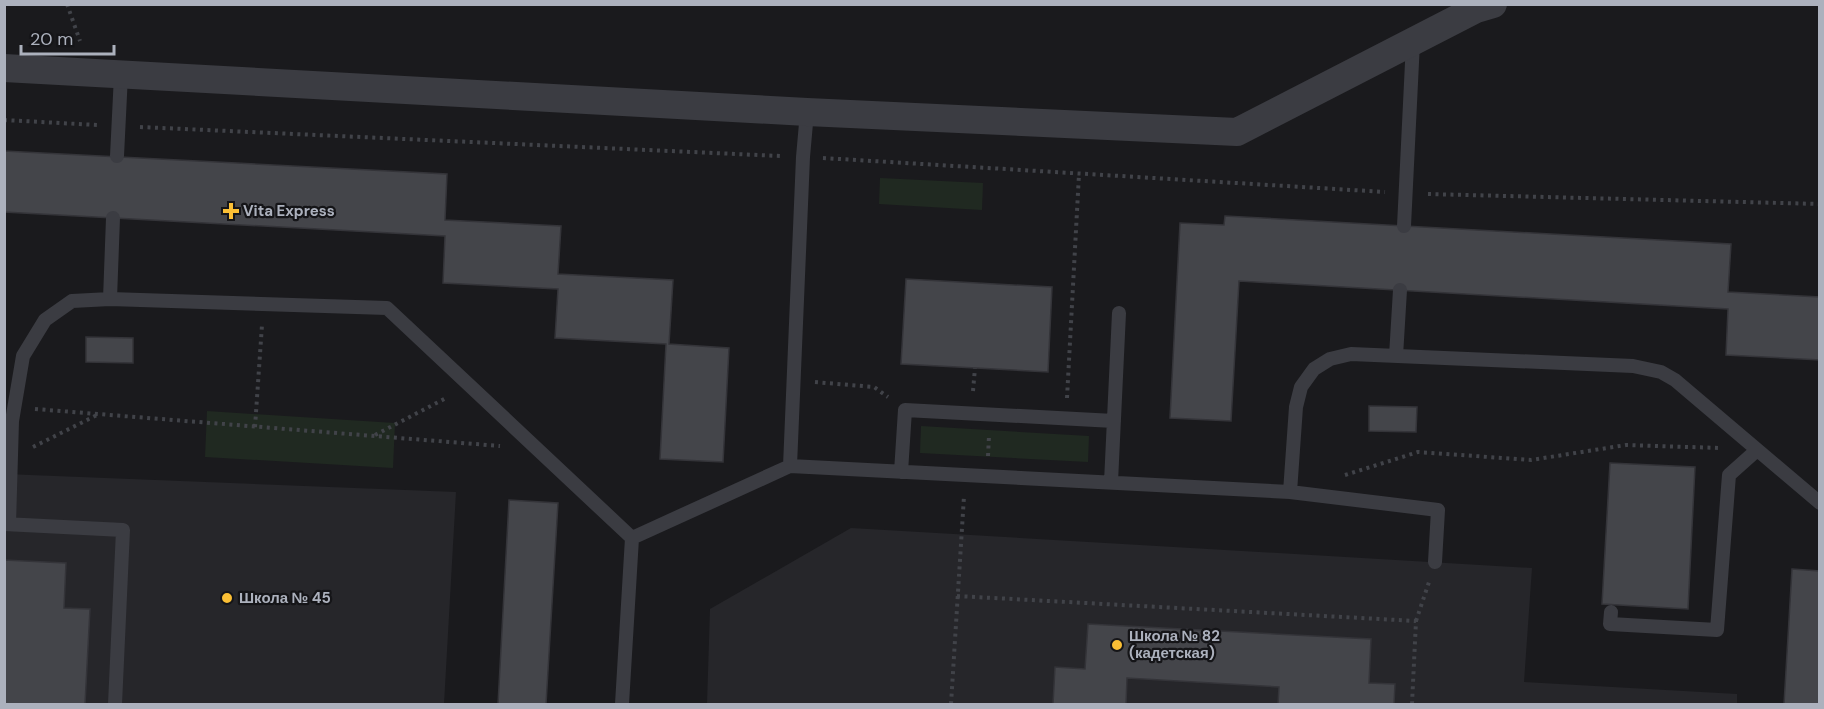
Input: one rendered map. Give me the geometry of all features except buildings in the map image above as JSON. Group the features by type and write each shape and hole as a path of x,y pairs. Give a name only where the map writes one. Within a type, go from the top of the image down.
{"street":[{"path":"4,68 807,112 1237,132 1476,9 1493,4"}],"lane":[{"path":"1404,226 1413,42"},
{"path":"117,156 121,75"},
{"path":"790,466 803,157 807,112"},
{"path":"110,299 113,218"},
{"path":"1396,356 1400,290"},
{"path":"115,705 123,530 7,524 11,457 10,416 23,356 45,320 72,302 110,299 387,308 632,538"},
{"path":"1111,482 1119,313"},
{"path":"1290,492 1296,407 1301,387 1314,369 1330,359 1351,354 1647,368 1661,372 1675,380 1820,502"},
{"path":"901,472 905,410 1114,421"},
{"path":"1611,612 1610,624 1717,630 1729,475 1757,450"},
{"path":"632,538 790,466 1290,492 1438,510 1435,562"},
{"path":"622,705 632,538"}],"path":[{"path":"67,4 91,73"},
{"path":"4,120 803,157 1405,193 1819,204"},
{"path":"1066,419 1079,174"},
{"path":"255,427 263,304"},
{"path":"794,380 874,387 905,410"},
{"path":"374,436 470,386"},
{"path":"11,457 100,414"},
{"path":"10,416 100,414 537,449"},
{"path":"987,476 990,414"},
{"path":"1344,475 1418,452 1531,459 1626,445 1757,450"},
{"path":"951,705 965,475"},
{"path":"1412,705 1416,621 1435,562"},
{"path":"957,596 1416,621"}],"shaded area":[{"path":"880,178 983,183 982,210 879,204"},
{"path":"207,411 395,423 393,468 205,457"},
{"path":"921,426 1089,436 1088,462 920,453"},
{"name":"Школа № 45","path":"5,474 456,492 444,704 5,704"},
{"name":"Школа № 82 (кадетская)","path":"851,528 1532,568 1524,682 1737,694 1737,704 707,704 710,609"}],"place":[{"name":"Vita Express","path":"231,211"},
{"name":"Школа № 45","path":"227,598"},
{"name":"Школа № 82 (кадетская)","path":"1117,645"}]}
